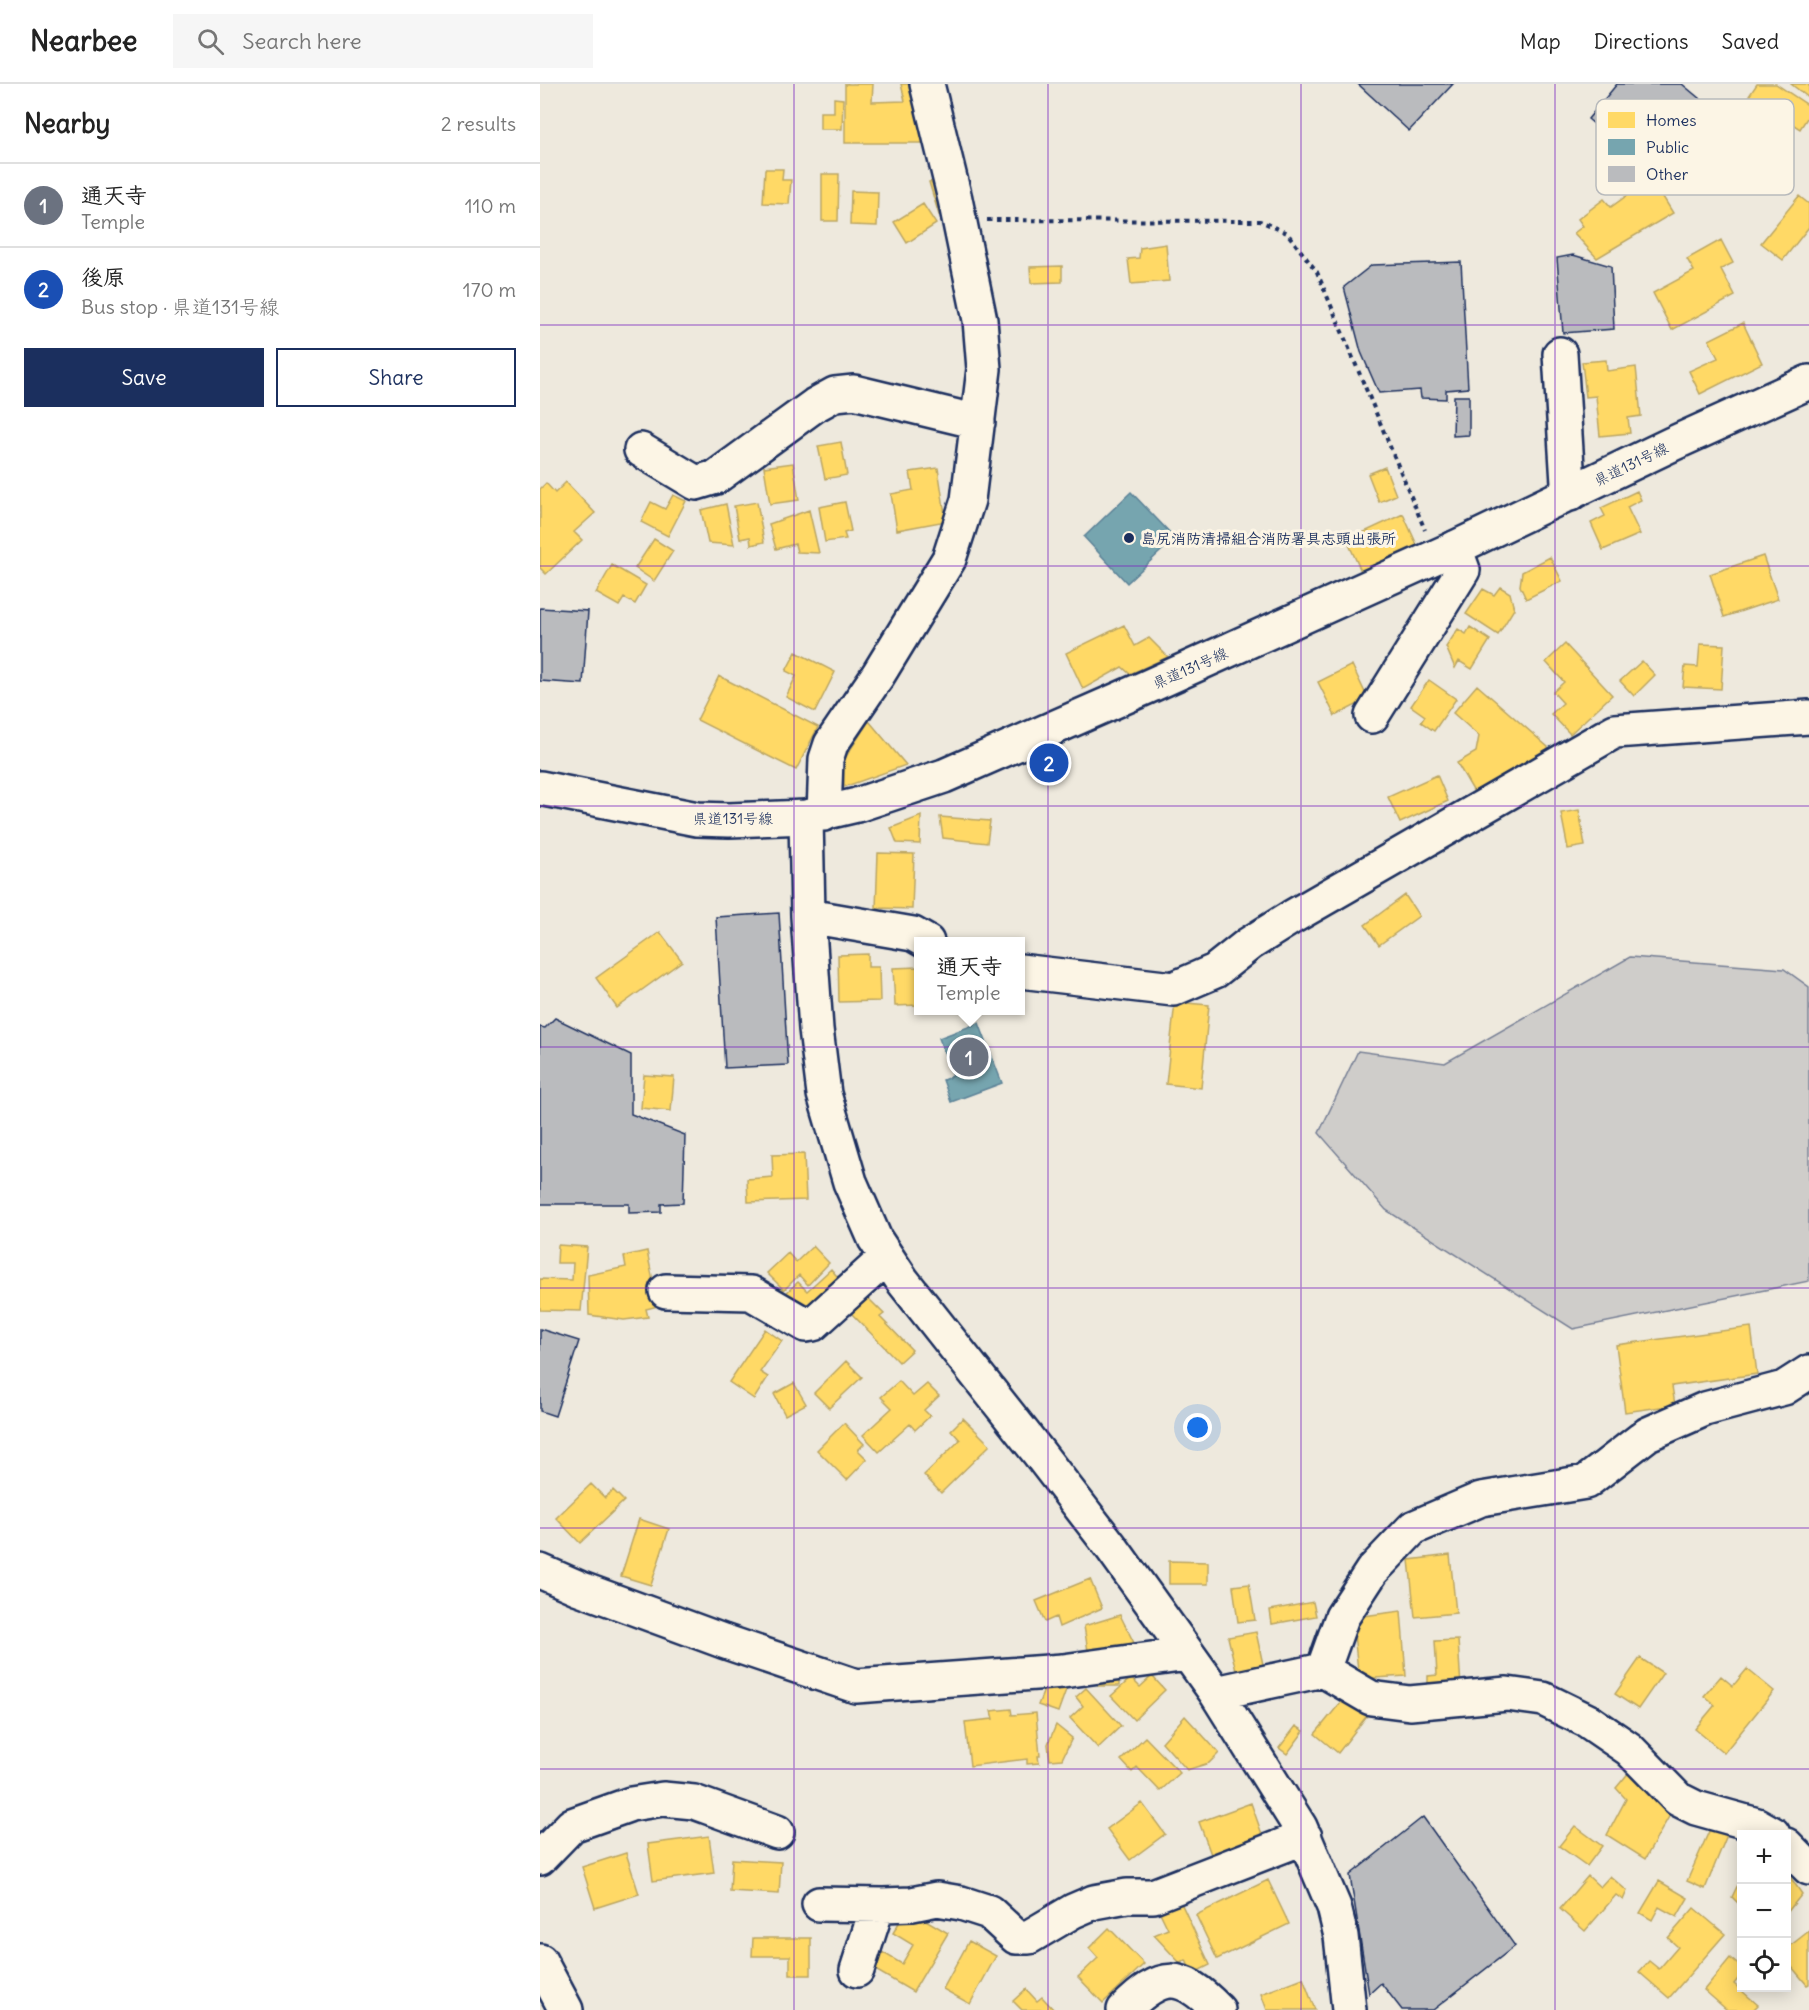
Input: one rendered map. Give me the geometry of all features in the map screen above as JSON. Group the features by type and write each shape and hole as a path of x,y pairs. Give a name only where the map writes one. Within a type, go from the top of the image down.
{"street":[{"path":"927,84 960,220 980,320 984,369 968,500 949,559 878,675 831,744 826,759 815,815 808,916 816,1029 824,1094 850,1182 875,1239 909,1289 1045,1460 1216,1693 1305,1838 1334,1907 1343,1945 1349,2010"},
{"path":"1560,354 1570,494"},
{"name":"県道131号線","path":"540,788 683,818 729,820 815,815 857,805 944,776 1148,687 1446,552 1809,381"},
{"path":"641,450 696,483 716,477 815,405 835,394 854,392 978,422"},
{"path":"1372,716 1463,570 1446,552"},
{"path":"1025,972 1173,989 1215,971 1249,944 1292,917 1615,731 1809,717"},
{"path":"808,916 913,934 918,937"},
{"path":"666,1291 751,1293 806,1325 813,1323 887,1257"},
{"path":"1323,1670 1342,1617 1372,1571 1413,1528 1481,1499 1586,1482 1648,1434 1705,1409 1784,1388 1809,1372"},
{"path":"540,1571 723,1641 856,1686 1063,1671 1188,1654"},
{"path":"1216,1693 1323,1670 1371,1698 1410,1703 1507,1694 1543,1699 1588,1721 1629,1749 1678,1799 1696,1808 1757,1825 1766,1830"},
{"path":"540,1858 572,1825 631,1804 663,1799 694,1802 777,1832"},
{"path":"819,1904 912,1904 937,1899 961,1903 989,1912 1016,1937 1029,1937 1073,1911 1094,1902 1127,1896 1153,1896 1305,1838"},
{"path":"1791,1850 1809,1868"},
{"path":"856,1970 878,1905"},
{"path":"540,1961 566,2010"},
{"path":"1124,2010 1152,1985 1168,1981 1183,1982 1200,1992 1218,2010"}],"path":[{"path":"960,220 1260,221 1287,233 1317,272 1376,409 1446,552"}],"shaded area":[{"path":"1630,957 1784,969 1809,987 1809,1281 1573,1329 1386,1210 1319,1133 1358,1051 1445,1063"}],"building: Homes":[{"path":"845,84 873,84 872,102 905,101 901,84 916,84 925,143 845,143"},
{"path":"1757,84 1776,84 1809,106 1809,115 1800,129 1794,125 1794,99 1754,99 1749,96"},
{"path":"1791,84 1809,84 1809,98"},
{"path":"834,98 843,99 842,129 820,129 820,112 834,112"},
{"path":"765,169 783,169 782,180 791,180 789,204 763,203"},
{"path":"822,174 839,174 838,221 822,221"},
{"path":"940,179 950,212 939,215 929,182"},
{"path":"851,191 878,192 877,226 850,225"},
{"path":"1628,195 1662,195 1673,213 1597,258 1574,233 1583,226 1578,219 1604,199 1611,207"},
{"path":"1799,196 1809,204 1809,227 1783,260 1761,243"},
{"path":"923,204 936,224 907,243 894,222"},
{"path":"1721,240 1733,263 1721,269 1735,296 1672,330 1653,293 1694,271 1687,259"},
{"path":"1166,244 1169,281 1131,284 1128,259 1139,258 1140,248"},
{"path":"1062,266 1062,282 1031,283 1030,267"},
{"path":"1743,323 1762,363 1700,394 1689,371 1718,358 1709,340"},
{"path":"1606,360 1607,371 1636,367 1641,416 1628,418 1630,433 1600,436 1596,396 1586,397 1582,362"},
{"path":"841,442 847,475 825,479 818,446"},
{"path":"793,463 799,500 770,504 764,467"},
{"path":"1385,467 1396,495 1379,502 1368,474"},
{"path":"938,468 946,521 897,530 891,494 913,490 910,472"},
{"path":"566,482 595,513 574,532 582,540 546,574 540,568 540,489 546,483 555,493"},
{"path":"1637,491 1641,500 1627,507 1640,534 1603,550 1591,523 1605,516 1601,508"},
{"path":"673,495 686,501 668,536 641,522 651,502 665,509"},
{"path":"757,502 764,542 751,545 750,537 740,539 734,506"},
{"path":"845,502 851,531 844,533 846,539 825,542 819,507"},
{"path":"726,504 734,545 708,543 701,510"},
{"path":"809,510 819,553 797,552 795,544 776,549 769,524"},
{"path":"1403,514 1417,545 1361,571 1347,540"},
{"path":"654,539 673,551 654,581 635,568"},
{"path":"1763,556 1778,599 1724,617 1710,574"},
{"path":"1550,557 1562,581 1526,599 1520,586 1522,572"},
{"path":"612,565 646,585 635,604 624,598 619,606 596,593"},
{"path":"1500,587 1510,593 1514,609 1498,635 1466,614 1483,589 1494,595"},
{"path":"1124,625 1135,646 1149,638 1168,657 1130,674 1122,667 1083,689 1066,653"},
{"path":"1470,627 1490,640 1472,669 1459,661 1455,668 1446,647 1458,629 1466,634"},
{"path":"1565,644 1612,695 1570,734 1551,714 1563,703 1553,692 1564,682 1546,662"},
{"path":"1700,644 1724,645 1721,689 1683,687 1685,666 1698,667"},
{"path":"796,652 835,672 815,712 786,697 796,676 786,671"},
{"path":"1642,661 1655,675 1634,696 1620,681"},
{"path":"1352,665 1368,699 1335,716 1318,682"},
{"path":"719,676 818,727 796,770 697,720"},
{"path":"1429,680 1456,699 1434,731 1421,722 1425,716 1411,706"},
{"path":"1477,685 1549,748 1474,792 1457,763 1476,752 1479,736 1453,713"},
{"path":"869,721 906,765 844,787 843,761"},
{"path":"1437,775 1448,801 1400,823 1388,797"},
{"path":"1579,810 1585,846 1568,849 1561,813"},
{"path":"921,816 920,844 897,843 891,828"},
{"path":"940,817 990,821 987,843 943,838"},
{"path":"878,853 914,854 912,909 876,908"},
{"path":"1405,895 1419,916 1379,945 1365,925"},
{"path":"660,932 682,961 617,1008 596,978"},
{"path":"868,954 868,967 879,967 880,1001 839,1002 838,955"},
{"path":"914,967 914,1005 895,1006 893,968"},
{"path":"1175,1002 1209,1005 1201,1088 1166,1084"},
{"path":"644,1075 674,1077 671,1111 641,1108"},
{"path":"804,1154 806,1200 748,1202 747,1179 773,1177 772,1155"},
{"path":"558,1245 587,1247 581,1311 540,1310 540,1279 572,1280 573,1263 557,1263"},
{"path":"813,1246 829,1263 808,1285 799,1275 784,1290 767,1273 788,1253 796,1262"},
{"path":"647,1251 658,1306 646,1309 648,1317 624,1320 589,1315 588,1275 626,1267 624,1256"},
{"path":"831,1269 841,1281 806,1315 786,1293 798,1282 807,1291"},
{"path":"864,1294 884,1314 880,1317 912,1350 899,1362 848,1310"},
{"path":"1751,1327 1757,1374 1672,1386 1675,1405 1625,1412 1616,1345"},
{"path":"765,1329 782,1341 760,1372 768,1377 754,1399 729,1382"},
{"path":"846,1361 862,1377 829,1408 814,1393"},
{"path":"899,1381 913,1396 927,1384 939,1396 924,1410 930,1416 915,1430 910,1424 879,1452 863,1435 892,1408 881,1397"},
{"path":"794,1383 806,1404 785,1415 774,1394"},
{"path":"963,1418 990,1445 941,1493 924,1475 960,1440 951,1430"},
{"path":"844,1423 864,1444 858,1450 867,1459 847,1480 817,1450"},
{"path":"591,1484 605,1498 613,1490 624,1501 580,1543 556,1518"},
{"path":"639,1519 669,1529 651,1585 621,1576"},
{"path":"1450,1555 1456,1613 1415,1617 1409,1560"},
{"path":"1169,1561 1208,1562 1208,1584 1169,1584"},
{"path":"1090,1579 1102,1608 1059,1627 1056,1617 1045,1622 1036,1601"},
{"path":"1249,1584 1255,1620 1238,1622 1233,1586"},
{"path":"1313,1602 1316,1616 1272,1624 1270,1610"},
{"path":"1401,1611 1406,1676 1359,1679 1354,1634 1363,1616"},
{"path":"1120,1615 1134,1643 1129,1651 1088,1651 1084,1626"},
{"path":"1256,1632 1264,1669 1237,1675 1228,1637"},
{"path":"1458,1640 1461,1687 1428,1689 1428,1676 1437,1675 1435,1641"},
{"path":"1640,1658 1663,1673 1638,1709 1615,1694"},
{"path":"1747,1669 1774,1691 1724,1753 1695,1729 1715,1705 1704,1696 1721,1676 1733,1686"},
{"path":"1098,1676 1119,1676 1119,1686 1098,1686"},
{"path":"1152,1676 1165,1690 1134,1720 1111,1696 1131,1678 1140,1687"},
{"path":"1048,1680 1067,1687 1058,1712 1038,1705"},
{"path":"1086,1688 1121,1726 1098,1748 1070,1718 1083,1706 1076,1697"},
{"path":"1341,1702 1359,1702 1369,1713 1338,1753 1315,1734"},
{"path":"1011,1709 1012,1715 1036,1713 1039,1763 1027,1764 1027,1759 970,1766 965,1722 993,1719 991,1711"},
{"path":"1185,1716 1219,1753 1209,1763 1187,1770 1162,1742"},
{"path":"1056,1725 1072,1738 1062,1759 1050,1760 1048,1744"},
{"path":"1296,1726 1304,1731 1287,1754 1279,1748"},
{"path":"1145,1737 1180,1773 1160,1791 1137,1767 1132,1772 1121,1760"},
{"path":"1631,1770 1671,1813 1645,1859 1607,1835 1626,1799 1616,1788"},
{"path":"1142,1803 1165,1834 1130,1860 1107,1829"},
{"path":"1251,1803 1263,1837 1212,1857 1199,1822"},
{"path":"1575,1826 1602,1846 1587,1866 1559,1846"},
{"path":"1710,1829 1729,1830 1705,1889 1687,1881"},
{"path":"709,1836 714,1873 653,1881 648,1844"},
{"path":"626,1853 639,1894 595,1908 582,1867"},
{"path":"732,1859 781,1862 779,1894 730,1891"},
{"path":"1588,1876 1600,1887 1610,1876 1627,1891 1623,1900 1616,1895 1585,1931 1560,1909"},
{"path":"1791,1878 1802,1894 1791,1908"},
{"path":"1268,1880 1289,1924 1217,1959 1196,1915"},
{"path":"1659,1881 1688,1898 1677,1917 1659,1907 1652,1920 1640,1913"},
{"path":"1737,1886 1737,1902 1732,1897"},
{"path":"1176,1892 1210,1965 1192,1974 1186,1960 1180,1963 1154,1935 1168,1929 1155,1902"},
{"path":"1694,1908 1725,1934 1669,1998 1639,1972 1649,1961 1659,1969 1678,1947 1668,1938"},
{"path":"907,1909 948,1933 913,1992 872,1968 882,1952 902,1964 913,1945 893,1933"},
{"path":"1109,1928 1144,1964 1103,2003 1078,1977 1098,1958 1089,1948"},
{"path":"1809,1931 1809,1984 1807,1985 1791,1966 1791,1945"},
{"path":"753,1938 811,1938 811,1975 790,1975 790,1956 752,1956"},
{"path":"969,1941 996,1956 970,2004 943,1989"},
{"path":"1730,1958 1737,1964 1737,1980 1734,1984 1737,1987 1737,1992 1743,1992 1758,2005 1753,2010 1727,2010 1704,1990"},
{"path":"1303,1978 1315,2010 1267,2010 1261,1994"},
{"path":"1026,1989 1037,2001 1042,1997 1054,2010 1022,2010 1013,2001"}],"building: Public":[{"name":"島尻消防清掃組合消防署具志頭出張所","path":"1131,492 1175,538 1127,583 1084,537"},
{"path":"979,1023 1002,1083 951,1102 943,1080 953,1076 939,1038"}],"building: Other":[{"path":"1358,84 1453,84 1409,131"},
{"path":"1617,84 1682,84 1700,99 1605,99"},
{"path":"1596,109 1596,126 1588,119"},
{"path":"1573,255 1611,266 1614,329 1563,333 1557,258"},
{"path":"1461,262 1468,388 1446,390 1446,399 1421,398 1420,390 1379,393 1361,352 1344,287 1372,265"},
{"path":"1454,396 1469,396 1469,435 1453,436"},
{"path":"540,608 588,611 583,684 540,681"},
{"path":"779,913 788,1065 725,1068 716,917"},
{"path":"555,1018 631,1055 631,1114 685,1135 683,1203 661,1204 661,1212 629,1213 629,1204 540,1204 540,1027 545,1028"},
{"path":"540,1329 579,1341 555,1416 540,1411"},
{"path":"1423,1817 1515,1946 1433,2010 1402,2010 1381,1983 1369,1994 1350,1875"}],"place":[{"name":"島尻消防清掃組合消防署具志頭出張所","path":"1129,538"},
{"name":"後原","path":"1049,763"},
{"name":"通天寺","path":"969,1057"}]}
